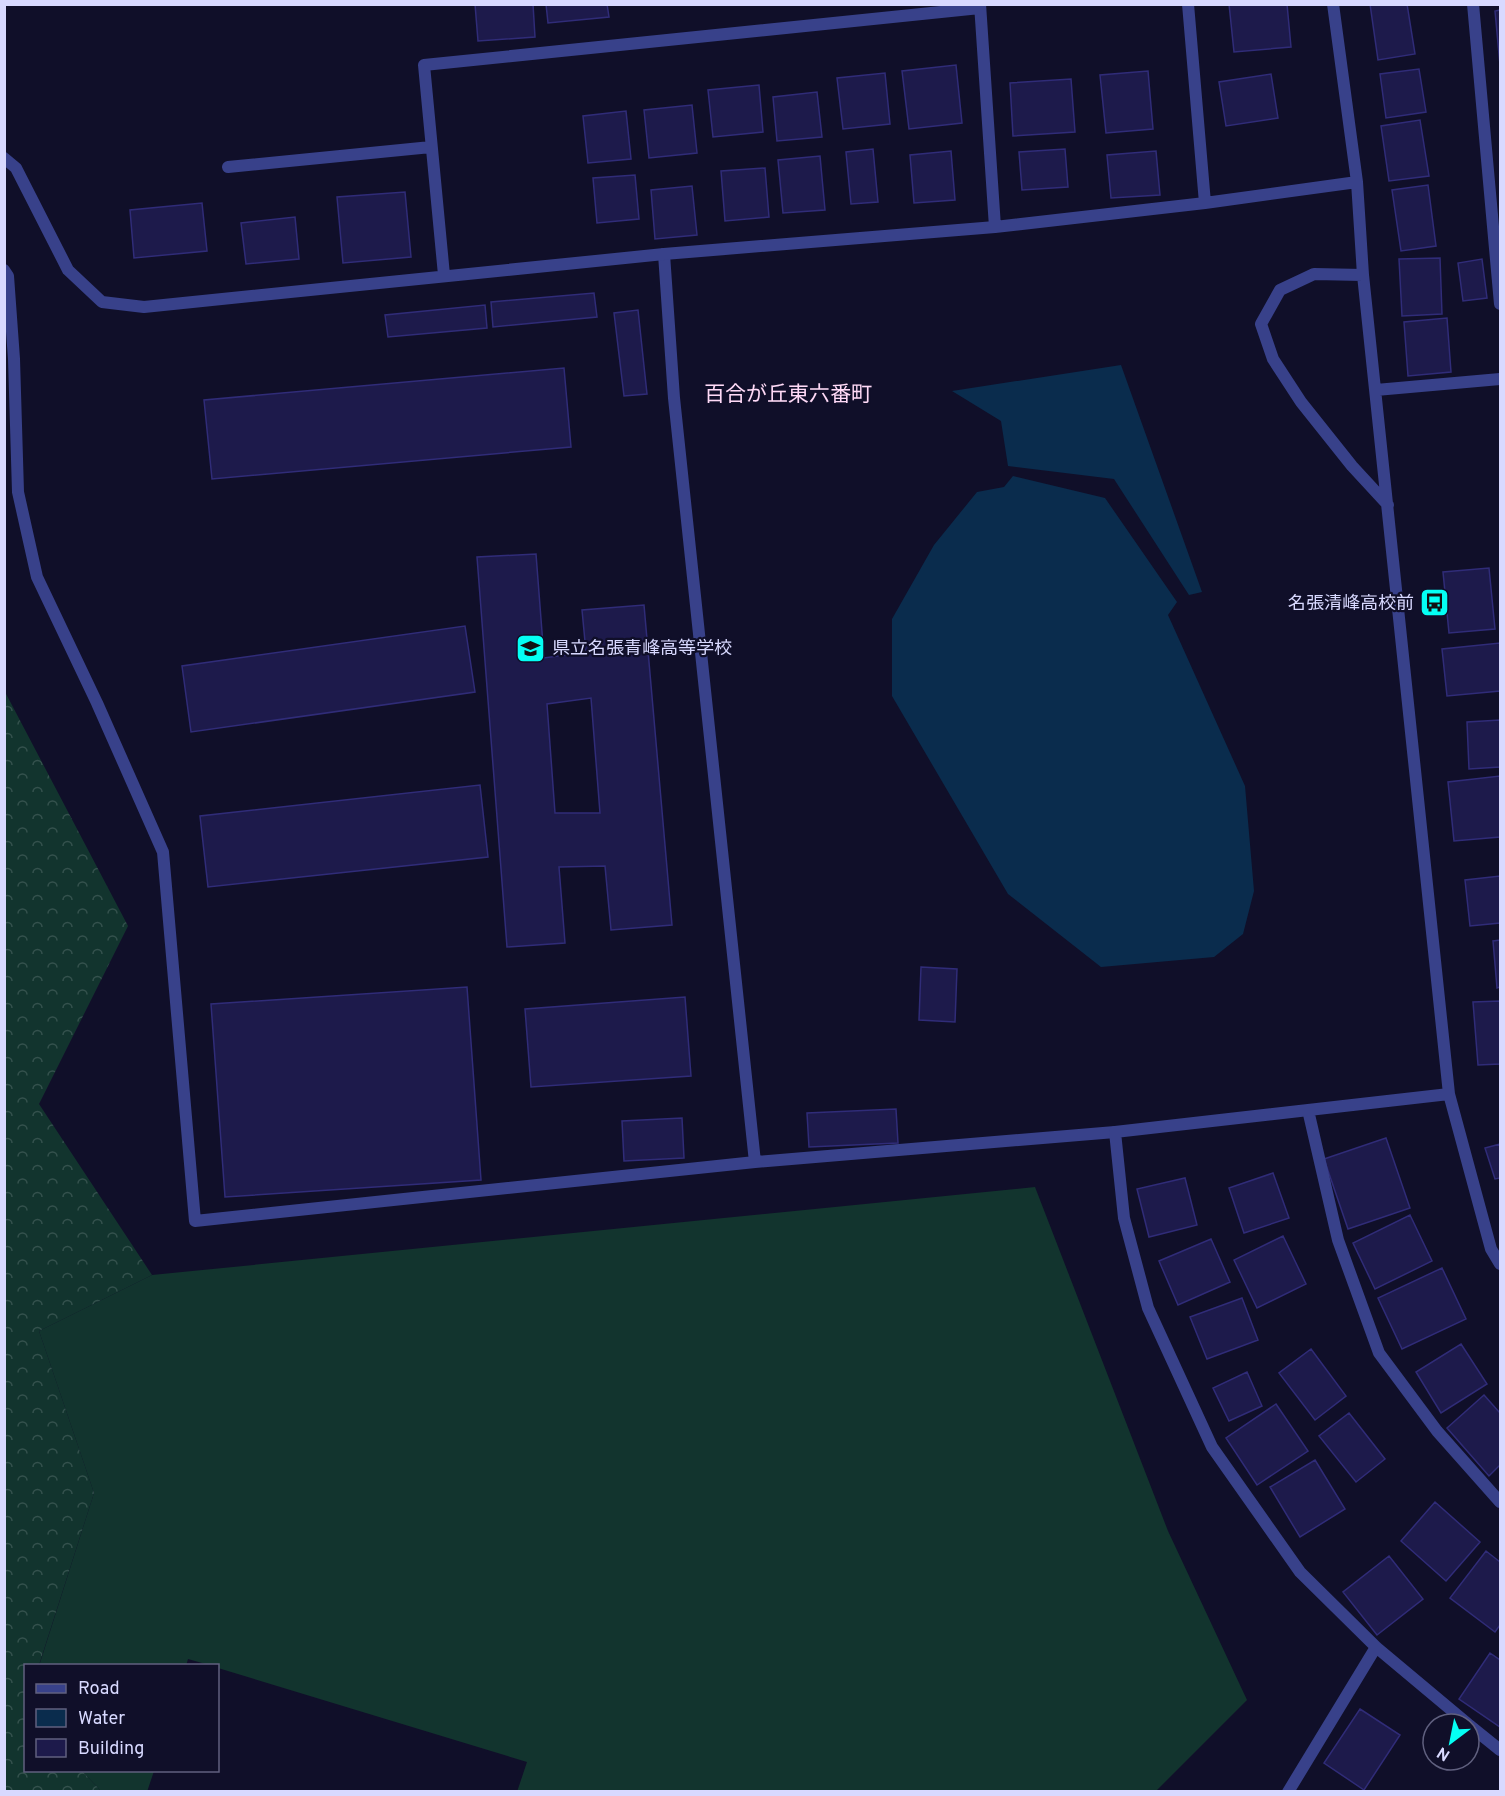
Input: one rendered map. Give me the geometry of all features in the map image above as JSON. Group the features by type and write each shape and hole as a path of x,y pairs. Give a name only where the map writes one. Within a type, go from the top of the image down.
{"street":[{"path":"1188,4 1205,202"},
{"path":"1333,4 1357,182 1363,275 1449,1094 1491,1249 1500,1264"},
{"path":"1473,4 1495,178 1500,304"},
{"path":"444,275 424,65 980,6 994,227"},
{"path":"228,167 431,147"},
{"path":"4,158 16,168 68,270 102,302 144,307 664,254 994,227 1357,182"},
{"path":"664,254 676,410 755,1162"},
{"path":"4,270 8,276 14,359 18,492 37,577 97,703 163,852 195,1221 755,1162 1115,1131 1449,1094"},
{"path":"1363,275 1314,274 1280,290 1261,324 1273,359 1301,402 1352,466 1388,505"},
{"path":"1376,390 1500,380"},
{"path":"1308,1110 1338,1240 1378,1353 1437,1431 1500,1502"},
{"path":"1115,1131 1124,1218 1148,1308 1212,1447 1300,1572 1376,1647 1454,1712"},
{"path":"1288,1791 1376,1647"},
{"path":"1481,1735 1500,1750"}],"green space":[{"path":"4,690 128,926 39,1104 152,1275 39,1331 94,1493 39,1664 24,1664 24,1772 83,1772 101,1791 5,1791"},
{"path":"1035,1187 1168,1531 1247,1700 1156,1791 517,1792 527,1762 219,1668 219,1664 206,1664 188,1659 187,1664 40,1664 94,1493 39,1331 152,1275"},
{"path":"83,1772 154,1772 147,1792 101,1791"}],"water":[{"path":"1121,365 1202,592 1189,595 1114,479 1008,466 1001,421 952,391"},
{"path":"1013,476 1105,498 1177,602 1168,615 1245,786 1254,891 1243,934 1214,957 1101,967 1008,894 892,696 892,619 934,545 977,492 1004,487"}],"building":[{"path":"475,4 533,4 535,37 478,41"},
{"path":"546,4 607,4 609,17 548,23"},
{"path":"1229,4 1287,4 1291,47 1234,52"},
{"path":"1370,4 1407,4 1415,54 1378,60"},
{"path":"1500,10 1500,65 1495,11"},
{"path":"956,65 962,123 909,129 902,71"},
{"path":"1419,69 1426,112 1386,118 1380,74"},
{"path":"1148,71 1153,129 1106,133 1100,75"},
{"path":"885,73 890,124 843,129 837,78"},
{"path":"1271,74 1278,118 1226,126 1219,82"},
{"path":"1071,79 1075,132 1013,136 1010,83"},
{"path":"759,85 763,132 713,137 708,90"},
{"path":"817,92 822,137 777,141 773,97"},
{"path":"692,105 697,153 649,158 644,110"},
{"path":"626,111 631,159 588,163 583,116"},
{"path":"1420,120 1429,176 1389,181 1381,126"},
{"path":"873,149 878,202 851,204 846,152"},
{"path":"1065,149 1068,187 1022,190 1019,152"},
{"path":"951,151 955,200 914,203 910,155"},
{"path":"1156,151 1160,195 1111,198 1107,155"},
{"path":"820,156 825,210 783,213 778,160"},
{"path":"765,168 769,217 725,221 721,171"},
{"path":"635,175 639,219 597,223 593,178"},
{"path":"1428,185 1436,246 1401,251 1392,190"},
{"path":"692,186 697,235 655,239 651,190"},
{"path":"405,192 411,257 343,263 337,197"},
{"path":"202,203 207,251 134,258 130,210"},
{"path":"295,217 299,259 246,264 241,223"},
{"path":"1440,258 1442,314 1402,316 1399,259"},
{"path":"1482,259 1487,298 1463,301 1458,263"},
{"path":"594,293 597,317 493,327 491,302"},
{"path":"485,305 487,328 388,337 385,315"},
{"path":"638,310 647,394 624,396 614,313"},
{"path":"1447,318 1451,372 1408,376 1404,322"},
{"path":"564,368 571,447 212,479 204,400"},
{"path":"536,554 544,658 586,652 582,610 644,605 672,925 611,930 605,866 559,867 565,943 507,947 477,557","holes":["591,698 600,813 555,813 547,704"]},
{"path":"1489,568 1495,629 1449,633 1443,572"},
{"path":"465,626 475,692 191,732 182,666"},
{"path":"1500,643 1500,691 1447,696 1442,649"},
{"path":"1500,720 1500,767 1469,769 1467,722"},
{"path":"1500,776 1500,837 1454,841 1448,782"},
{"path":"480,785 488,857 208,887 200,816"},
{"path":"1500,876 1500,923 1470,926 1465,880"},
{"path":"1500,940 1500,987 1497,988 1493,941"},
{"path":"921,967 957,969 955,1022 919,1020"},
{"path":"467,987 481,1180 225,1197 211,1004"},
{"path":"685,997 691,1076 531,1087 525,1009"},
{"path":"1500,1001 1500,1064 1478,1065 1473,1002"},
{"path":"896,1109 898,1143 809,1147 807,1113"},
{"path":"682,1118 684,1158 624,1161 622,1121"},
{"path":"1386,1138 1410,1208 1348,1229 1324,1159"},
{"path":"1500,1144 1500,1178 1495,1179 1485,1148"},
{"path":"1273,1173 1289,1218 1244,1233 1229,1188"},
{"path":"1185,1178 1197,1225 1149,1237 1137,1189"},
{"path":"1410,1215 1432,1261 1375,1289 1353,1243"},
{"path":"1283,1236 1306,1284 1257,1308 1234,1260"},
{"path":"1211,1239 1230,1282 1178,1305 1159,1261"},
{"path":"1442,1268 1466,1319 1402,1349 1378,1298"},
{"path":"1242,1298 1258,1340 1207,1359 1190,1317"},
{"path":"1461,1344 1487,1384 1441,1413 1416,1372"},
{"path":"1311,1349 1346,1396 1315,1420 1279,1373"},
{"path":"1247,1372 1262,1406 1229,1421 1213,1388"},
{"path":"1484,1395 1500,1413 1500,1465 1489,1476 1447,1428"},
{"path":"1276,1404 1308,1451 1257,1485 1226,1438"},
{"path":"1349,1413 1385,1459 1356,1482 1319,1436"},
{"path":"1315,1460 1345,1509 1300,1537 1270,1487"},
{"path":"1435,1502 1480,1542 1446,1581 1401,1541"},
{"path":"1486,1551 1500,1562 1500,1625 1495,1632 1450,1598"},
{"path":"1389,1556 1423,1599 1377,1635 1343,1592"},
{"path":"1490,1653 1500,1660 1500,1727 1459,1699"},
{"path":"1360,1709 1400,1735 1364,1790 1324,1763"}],"place":[{"name":"名張清峰高校前","path":"1435,603"},
{"name":"県立名張青峰高等学校","path":"531,648"}],"district":[{"name":"百合が丘東六番町","path":"788,394"}]}
